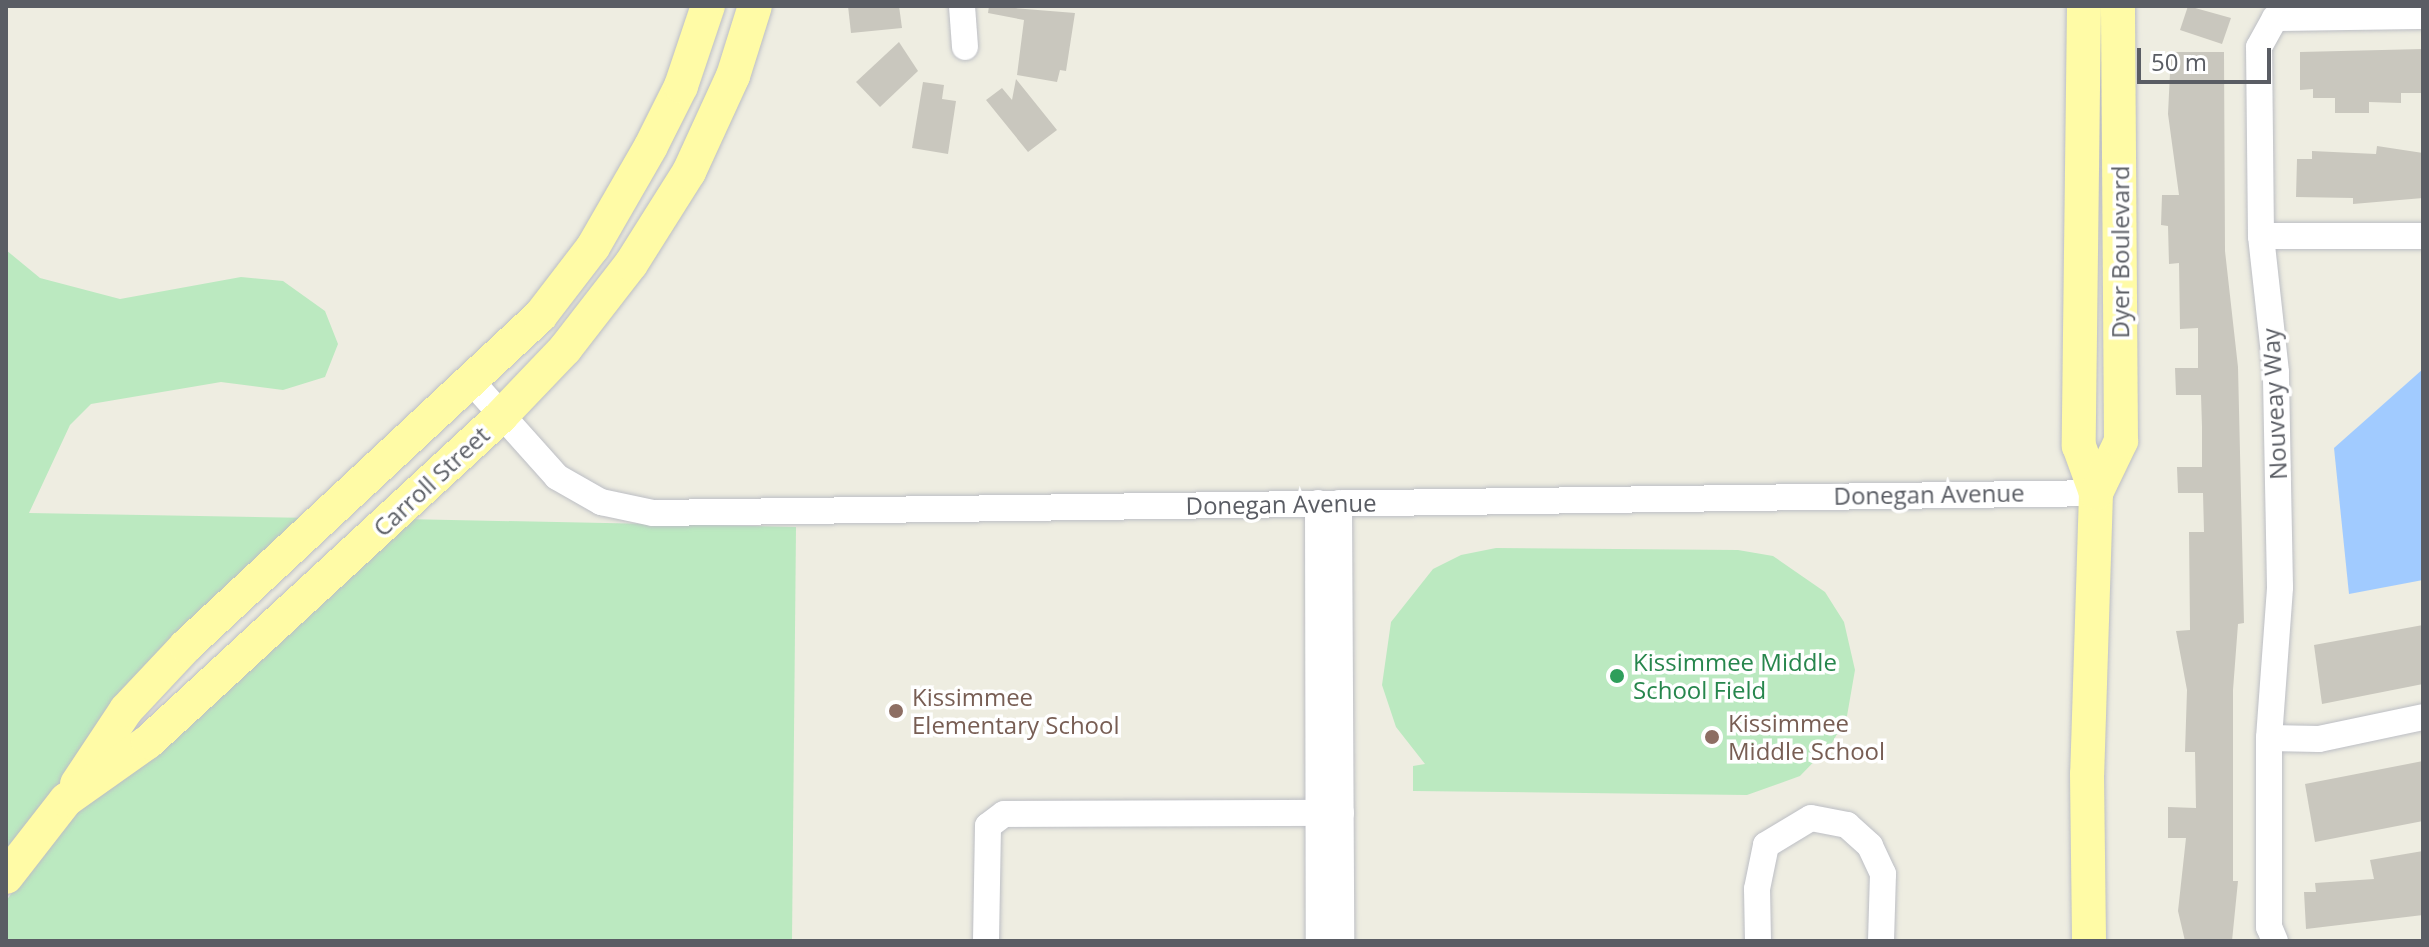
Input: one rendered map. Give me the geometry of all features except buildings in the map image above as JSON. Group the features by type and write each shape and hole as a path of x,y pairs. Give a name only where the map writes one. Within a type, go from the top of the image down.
{"main road":[{"path":"66,800 126,710 176,657 473,383 540,316 593,247 681,86 708,6"},
{"name":"Carroll Street","path":"6,877 66,800 148,742 501,416 631,264 689,172 733,76 755,6"},
{"name":"Dyer Boulevard","path":"2084,6 2079,446 2096,493 2087,774 2089,941"},
{"name":"Dyer Boulevard","path":"2096,493 2121,441 2118,6"}],"street":[{"path":"962,6 965,47"},
{"name":"Nouveay Way","path":"2275,941 2269,927 2269,738 2279,541 2276,372 2261,236 2259,47 2275,18 2423,16"},
{"path":"2261,236 2423,236"},
{"name":"Donegan Avenue","path":"473,383 557,477 601,502 653,513 2096,493"},
{"path":"1329,503 1330,941"},
{"path":"2269,738 2319,739 2423,717"},
{"path":"986,941 988,826 1004,814 1330,813"},
{"path":"1319,941 1330,813"},
{"path":"1330,813 1341,941"},
{"path":"1758,941 1757,889 1766,845 1795,823 1821,818 1858,833 1879,862 1881,941"}],"green space":[{"path":"6,250 40,278 120,299 241,277 283,281 325,311 338,344 325,377 283,390 221,382 91,404 70,425 29,513 313,518 6,871"},
{"path":"404,519 796,527 792,941 6,941 6,901 73,808"},
{"name":"Kissimmee Middle School Field","path":"1496,548 1738,550 1773,556 1825,592 1844,622 1855,670 1847,716 1832,743 1800,776 1747,795 1413,791 1413,766 1425,764 1396,727 1382,685 1391,622 1433,569 1461,555"}],"water":[{"path":"2423,369 2423,580 2349,594 2334,448"}],"place":[{"name":"Kissimmee Middle School Field","path":"1617,676"},
{"name":"Kissimmee Elementary School","path":"896,711"},
{"name":"Kissimmee Middle School","path":"1712,737"}]}
